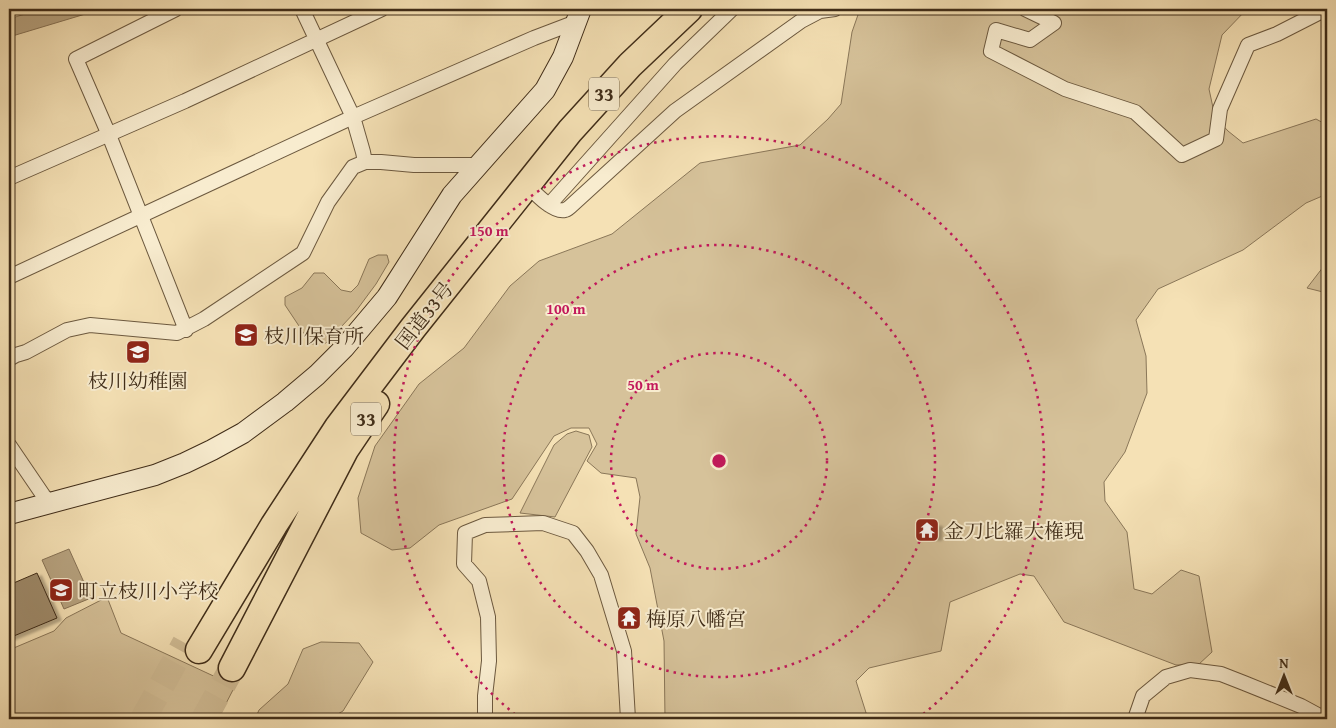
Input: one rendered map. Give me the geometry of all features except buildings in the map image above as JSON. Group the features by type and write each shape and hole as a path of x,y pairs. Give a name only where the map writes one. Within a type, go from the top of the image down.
{"highway":[{"name":"国道33号","path":"192,647 266,510 338,427 413,328 570,131 630,65 689,9"},
{"name":"33","path":"232,668 345,450 527,185"}],"street":[{"path":"176,9 76,59 109,134 186,330"},
{"path":"302,9 353,116 365,162"},
{"path":"9,178 382,9"},
{"path":"549,205 675,64 732,9"},
{"path":"527,185 555,209 565,210 675,111 801,21 820,11 835,9"},
{"path":"1026,9 1054,23 1030,40 996,30 991,51 1065,89 1135,112 1182,155 1216,139 1220,109 1248,44 1277,34 1326,9"},
{"path":"9,277 353,116 534,38 579,15"},
{"path":"9,514 86,495 155,475 185,463 243,433 285,402 317,375 344,348 387,297 452,196 545,90 563,57 579,15"},
{"path":"11,354 26,352 67,330 90,325 177,334 186,330 303,253 328,202 342,180 353,167 365,162 414,165 478,165"},
{"path":"9,445 43,496 50,503"},
{"path":"485,719 485,696 489,661 488,617 479,581 464,564 465,533 485,525 543,523 572,533 587,551 601,575 624,651 628,719"},
{"path":"1135,719 1143,696 1166,677 1190,670 1220,674 1301,706 1325,719"}],"shaded area":[{"path":"41,9 102,9 9,37 9,19"},
{"path":"860,9 1247,9 1222,35 1209,89 1215,117 1243,143 1316,119 1327,125 1327,194 1306,203 1243,250 1158,289 1136,320 1146,356 1147,393 1125,452 1104,482 1105,501 1127,532 1134,589 1152,594 1181,570 1199,576 1212,652 1198,665 1176,665 1064,622 1034,576 1020,574 950,602 941,651 869,668 856,681 868,719 665,719 664,641 650,568 636,534 640,497 636,478 601,473 587,461 597,444 589,428 571,428 554,436 512,499 439,525 410,548 392,550 361,533 358,498 375,446 419,384 464,348 510,286 539,261 612,234 700,163 800,145 841,104 852,32"},
{"path":"378,255 387,255 389,262 376,284 356,311 326,343 311,344 285,305 285,297 302,288 314,273 324,273 341,290 351,292 358,285 369,259"},
{"path":"1327,262 1327,293 1307,288"},
{"path":"576,431 589,435 592,447 555,517 520,513 554,445 567,434"},
{"path":"69,549 91,598 64,609 42,560"},
{"name":"町立枝川小学校","path":"107,597 121,633 235,686 218,719 9,719 9,650 54,631 66,618"},
{"path":"321,642 359,643 373,662 343,711 329,719 255,719 259,710 288,684 303,649"}],"tunnel":[{"path":"143,719 185,643"},
{"path":"204,719 232,668"}],"place":[{"name":"枝川保育所","path":"246,335"},
{"name":"枝川幼稚園","path":"138,352"},
{"name":"金刀比羅大権現","path":"927,530"},
{"name":"町立枝川小学校","path":"61,590"},
{"name":"梅原八幡宮","path":"629,618"}]}
